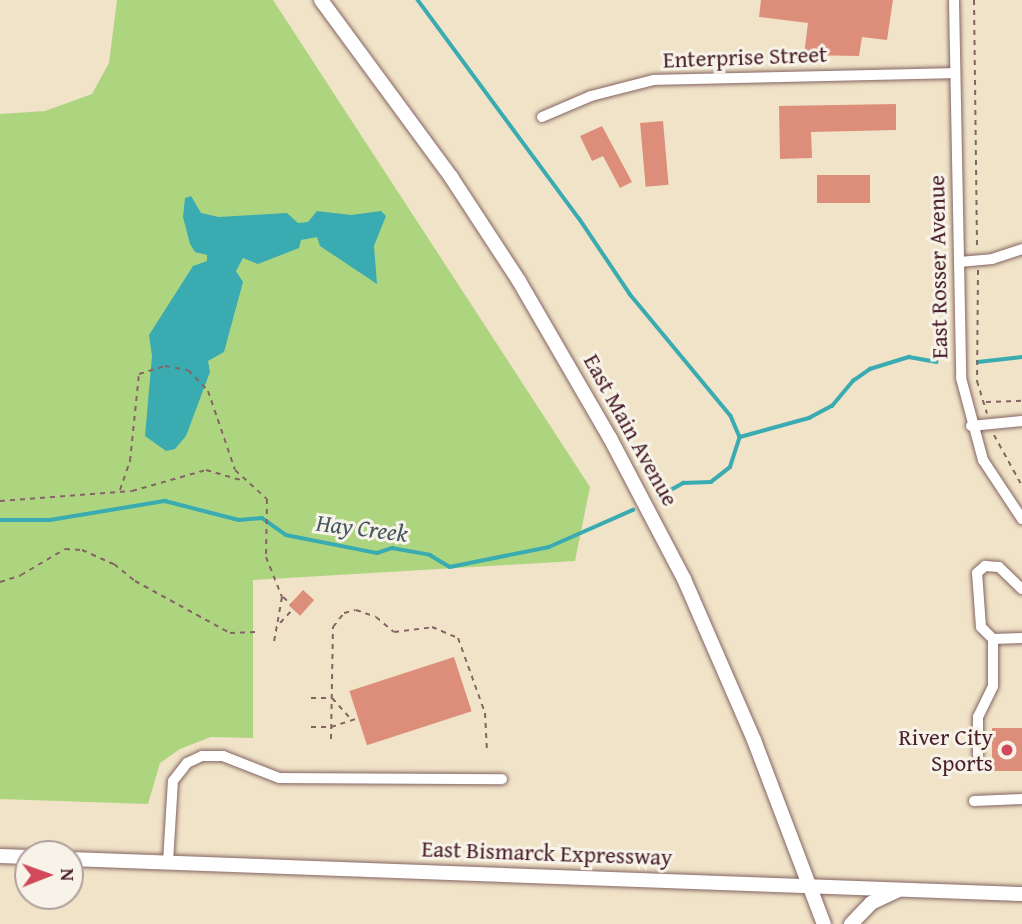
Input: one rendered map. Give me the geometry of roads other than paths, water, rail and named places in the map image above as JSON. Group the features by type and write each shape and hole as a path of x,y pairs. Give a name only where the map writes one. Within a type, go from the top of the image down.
{"main road":[{"name":"East Main Avenue","path":"321,0 451,177 587,397 684,579 811,886 824,924"},
{"name":"East Bismarck Expressway","path":"84,859 1022,894"},
{"path":"850,924 871,903 901,889"}],"street":[{"name":"East Rosser Avenue","path":"954,0 961,378 971,426 992,477 1022,519"},
{"name":"Enterprise Street","path":"542,117 591,96 654,80 955,73"},
{"path":"959,262 978,261 1022,249"},
{"path":"971,426 1022,421"},
{"path":"978,755 978,717 993,686 993,639 981,626 977,573 985,566 999,567 1022,589"},
{"path":"993,639 1022,639"},
{"path":"168,862 173,780 187,763 202,756 223,756 279,778 502,779"},
{"path":"974,801 1022,799"}],"water":[{"path":"191,196 201,213 219,217 287,213 298,223 308,222 317,211 351,215 381,211 386,216 374,246 377,284 320,246 317,237 301,240 299,248 258,264 243,258 236,271 243,282 224,352 208,361 210,372 186,436 175,449 166,451 145,436 152,356 149,335 193,266 207,261 207,255 195,252 190,244 183,217 185,198"}],"waterway":[{"path":"418,0 579,218 630,294 731,416 740,437"},
{"name":"Hay Creek","path":"658,497 683,483 711,482 730,467 740,437 809,418 832,406 853,381 870,369 909,357 937,362"},
{"name":"Hay Creek","path":"978,362 1022,357"},
{"name":"Hay Creek","path":"0,520 50,520 165,501 239,520 262,518 286,535 377,553 392,548 430,555 450,567 549,547 633,510"}],"place":[{"name":"River City Sports","path":"1007,750"}]}
